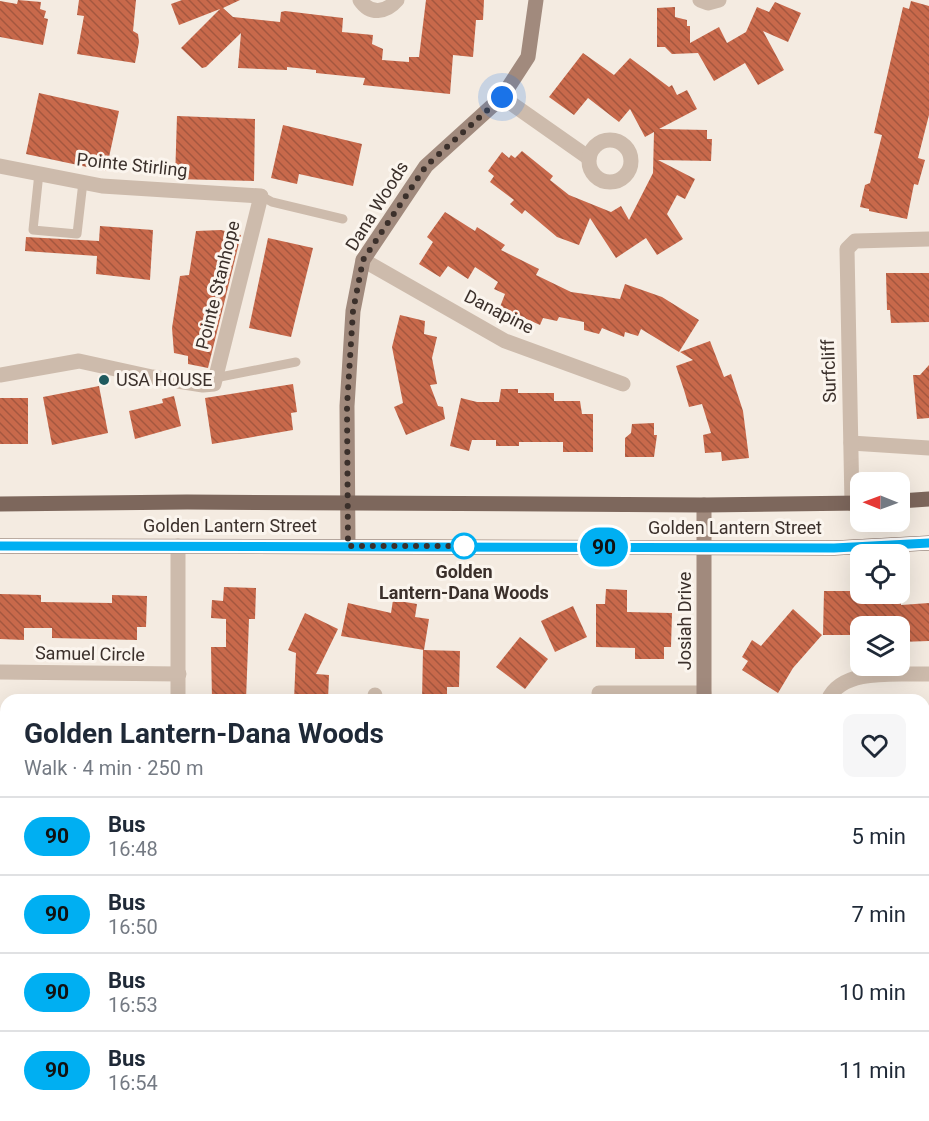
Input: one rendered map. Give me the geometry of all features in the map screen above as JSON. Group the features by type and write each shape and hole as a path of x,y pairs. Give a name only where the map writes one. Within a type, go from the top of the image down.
{"main road":[{"path":"910,500 929,499"},
{"name":"Golden Lantern Street","path":"0,504 850,503"},
{"name":"Golden Lantern Street","path":"0,546 834,548 929,543"}],"street":[{"path":"360,0 368,9 376,11 384,10 397,0"},
{"name":"Dana Woods","path":"348,546 347,406 353,311 363,260 426,166 502,97 528,57 536,0"},
{"path":"700,0 708,3 719,0"},
{"path":"502,97 589,158"},
{"name":"Pointe Stirling","path":"0,166 102,186 261,196"},
{"name":"Pointe Stanhope","path":"214,381 261,196"},
{"name":"Surfcliff","path":"853,472 847,249 855,241 929,239"},
{"name":"Danapine","path":"363,260 504,341 623,384"},
{"path":"0,375 79,361 203,385 214,381"},
{"path":"851,443 929,447"},
{"name":"Josiah Drive","path":"704,505 704,694"},
{"path":"178,546 178,694"},
{"name":"Samuel Circle","path":"0,672 179,674"},
{"path":"830,694 832,689 854,678 929,674"},
{"path":"599,693 625,694"}],"lane":[{"path":"39,173 33,230 76,234 83,182"},
{"path":"261,196 272,202 343,219"},
{"path":"214,381 296,362"}],"building":[{"path":"18,0 41,2 40,9 46,11 44,18 48,19 43,45 0,37 0,1 17,4"},
{"path":"79,0 136,0 133,31 138,34 139,42 135,63 77,54 84,16 77,15"},
{"path":"182,0 240,0 223,8 233,17 280,22 281,12 285,11 343,18 342,32 373,35 372,44 383,49 382,60 409,62 409,57 419,57 426,0 484,0 483,20 476,20 473,57 453,55 450,94 363,85 365,78 316,73 316,70 287,67 287,70 238,68 241,33 206,67 202,68 181,48 220,9 179,25 171,4"},
{"path":"911,1 929,6 929,115 918,158 925,160 918,185 914,184 907,219 860,207 865,185 870,183 882,135 874,133 903,7 909,9"},
{"path":"775,2 801,13 788,42 763,31 784,70 758,85 745,63 714,81 698,53 672,54 665,47 657,47 657,8 675,7 675,17 687,20 687,26 690,26 690,43 719,27 727,43 746,32 757,7 769,12"},
{"path":"583,53 614,75 630,58 669,87 672,85 677,95 687,90 697,109 659,129 707,130 707,139 712,139 711,161 658,160 695,179 685,199 677,195 667,214 683,239 657,255 646,238 616,258 590,218 579,245 557,237 525,210 522,214 510,204 514,200 490,182 494,176 488,171 502,152 509,158 511,155 515,158 522,151 553,176 550,180 569,195 611,212 621,206 629,220 653,173 654,132 645,137 630,109 619,122 588,98 574,115 549,97"},
{"path":"39,93 119,111 106,171 26,154"},
{"path":"177,116 255,119 254,181 175,179"},
{"path":"283,125 362,144 353,186 299,174 297,184 271,178"},
{"path":"445,212 475,231 477,227 505,245 501,250 539,269 536,275 571,292 620,299 625,284 662,297 699,320 679,352 641,329 638,336 625,332 624,337 602,328 599,334 584,330 584,322 559,317 557,321 543,318 540,325 500,307 505,294 494,289 498,282 475,267 468,279 448,266 440,277 419,264 433,242 427,237"},
{"path":"100,226 153,230 150,280 96,274 97,256 25,251 26,237 99,241"},
{"path":"221,230 241,235 208,368 188,364 188,356 174,353 172,328 180,276 189,275 196,231"},
{"path":"268,238 313,248 291,337 249,328"},
{"path":"886,273 929,273 929,322 891,323 890,310 887,310"},
{"path":"400,315 425,321 424,334 437,337 432,358 437,384 430,385 438,406 443,407 445,419 406,435 394,407 403,403 392,347"},
{"path":"710,341 724,377 731,374 743,411 749,458 722,461 721,452 705,453 703,435 711,433 702,404 689,407 676,366 693,360 680,352"},
{"path":"929,365 929,418 917,419 913,375 920,375"},
{"path":"293,384 297,412 291,413 293,430 212,444 205,398"},
{"path":"99,386 108,433 52,445 43,397"},
{"path":"501,389 518,389 518,393 554,393 554,401 580,401 582,414 593,414 593,452 563,452 563,442 519,442 519,446 496,446 496,440 472,440 469,451 450,446 461,398 477,402 499,402"},
{"path":"174,396 181,426 135,439 129,411 163,403 162,399"},
{"path":"0,398 28,398 28,444 0,444"},
{"path":"654,423 654,435 657,435 654,457 625,457 625,438 631,433 632,424"},
{"path":"224,587 256,588 255,619 249,619 246,694 212,694 211,647 226,647 226,619 211,618 212,600 223,601"},
{"path":"606,589 627,590 627,612 672,613 671,647 664,647 664,659 635,659 635,648 596,647 596,604 605,604"},
{"path":"824,591 850,591 850,604 929,603 929,641 910,642 910,616 850,616 850,635 823,635"},
{"path":"0,594 41,595 41,602 112,603 112,595 147,596 146,627 137,627 137,640 52,638 52,628 24,628 24,640 0,639"},
{"path":"393,600 417,604 415,617 429,619 424,650 341,636 348,603 391,613"},
{"path":"573,606 587,637 555,652 541,621"},
{"path":"793,609 822,635 793,668 778,693 742,670 748,661 742,657 752,640 761,646"},
{"path":"305,613 338,629 316,674 329,675 328,694 294,694 296,653 288,650"},
{"path":"520,637 548,659 525,689 496,667"},
{"path":"423,650 460,651 459,687 447,687 447,694 422,694"}],"bus line":[{"name":"90","path":"0,546 834,548 929,543"}],"place":[{"name":"USA HOUSE","path":"104,380"},
{"name":"Golden Lantern-Dana Woods","path":"464,546"}],"route":[{"path":"464,546 467,546 348,546 347,406 353,311 363,260 426,166 502,97"}]}
